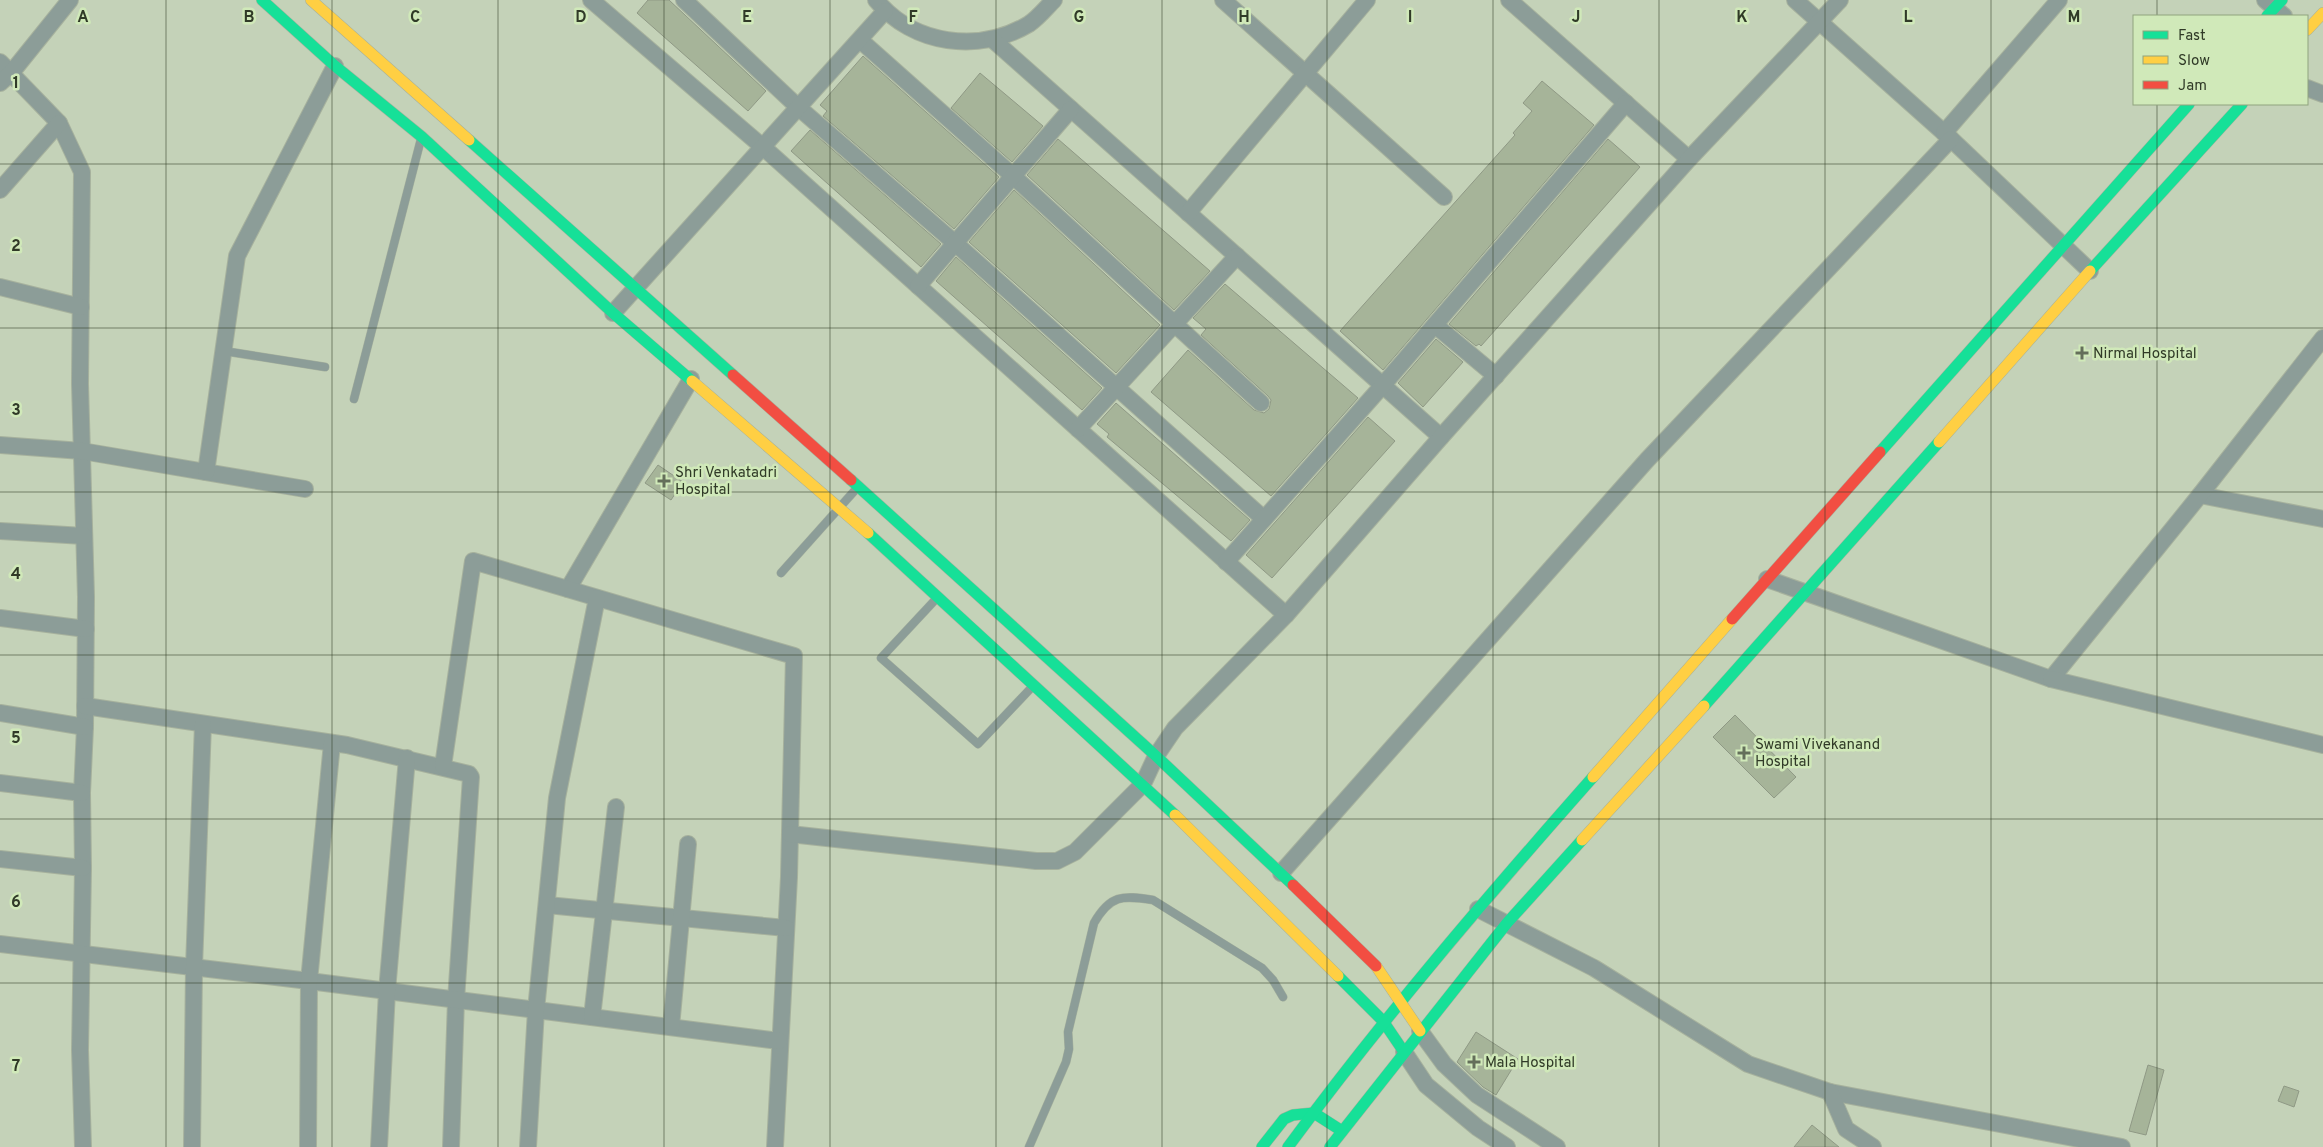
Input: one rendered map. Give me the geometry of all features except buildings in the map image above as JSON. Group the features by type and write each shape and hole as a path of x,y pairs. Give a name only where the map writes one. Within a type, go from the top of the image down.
{"main road":[{"path":"262,0 335,66 422,137 613,314 840,508 1143,784 1259,896 1383,1021 1404,1052"},
{"path":"311,0 858,486 1156,756 1281,873 1374,964 1420,1031"},
{"path":"2308,29 2323,13"},
{"path":"1288,1147 1383,1021 1478,909 1767,579 2188,105"},
{"path":"1330,1147 1420,1031 1507,924 1806,593 2090,271 2241,105"},
{"path":"1262,1147 1284,1119 1293,1115 1314,1113 1342,1131"},
{"path":"1342,1131 1342,1147"}],"street":[{"path":"0,83 6,67 70,0"},
{"path":"591,0 764,148 1286,615"},
{"path":"684,0 799,108 955,243 1264,519"},
{"path":"613,314 860,40 881,5 897,20 925,35 958,42 978,42 1008,35 1031,23 1054,0"},
{"path":"1223,0 1444,197"},
{"path":"1188,213 1367,0"},
{"path":"1509,0 1689,159"},
{"path":"1795,0 1948,136 2090,271"},
{"path":"790,834 1036,861 1057,861 1075,852 1143,784 1156,756 1175,728 1286,615 1441,437 1689,159 1840,0"},
{"path":"1281,873 1647,460 1948,136 2059,0"},
{"path":"992,39 1441,437"},
{"path":"860,40 1176,323 1261,403"},
{"path":"206,472 237,256 335,66"},
{"path":"6,67 59,122 82,172 82,451 86,628 82,793 84,868 80,1050 83,1147"},
{"path":"2308,88 2323,94"},
{"path":"1226,562 1383,385 1626,104"},
{"path":"918,286 1071,108"},
{"path":"0,190 59,122"},
{"path":"1078,429 1237,256"},
{"path":"0,287 81,308"},
{"path":"1435,325 1496,376"},
{"path":"2051,678 2200,495 2323,338"},
{"path":"568,589 691,379"},
{"path":"0,445 82,451 305,489"},
{"path":"2200,495 2323,520"},
{"path":"0,531 84,536"},
{"path":"443,766 473,561 794,656 790,834 775,1147"},
{"path":"1767,579 2051,678 2323,745"},
{"path":"528,1147 536,1010 557,798 597,598"},
{"path":"0,618 86,628"},
{"path":"85,706 332,743 443,766 466,772 471,777 456,1000 451,1147"},
{"path":"0,713 85,727"},
{"path":"192,1147 194,967 203,724"},
{"path":"308,1147 310,981 332,743"},
{"path":"379,1147 387,991 407,758"},
{"path":"0,783 82,793"},
{"path":"592,1017 616,807"},
{"path":"671,1027 688,844"},
{"path":"0,859 84,868"},
{"path":"547,905 604,912 681,917 786,928"},
{"path":"1478,909 1594,968 1748,1064 1830,1092 2122,1147"},
{"path":"0,944 310,981 779,1041"},
{"path":"1420,1031 1444,1064 1477,1095 1557,1147"},
{"path":"1404,1052 1426,1085 1478,1128 1507,1147"},
{"path":"1830,1092 1846,1129 1873,1147"}],"lane":[{"path":"354,399 422,137"},
{"path":"224,351 325,367"},
{"path":"781,573 858,486"},
{"path":"938,597 880,658 978,744 1034,684"},
{"path":"1028,1147 1066,1062 1069,1049 1068,1032 1094,923 1102,908 1116,898 1133,897 1152,900 1262,968 1273,980 1283,997"}],"traffic: fast":[{"path":"262,0 335,66 422,137 613,313 692,381"},
{"path":"2268,15 2282,0"},
{"path":"1880,452 2188,105"},
{"path":"2090,271 2241,105"},
{"path":"469,140 733,375"},
{"path":"1704,706 1939,442"},
{"path":"851,480 1156,756 1293,885"},
{"path":"868,533 1175,815"},
{"path":"1288,1147 1398,1005 1514,867 1593,777"},
{"path":"1330,1147 1507,923 1582,840"},
{"path":"1338,976 1383,1021 1404,1052"},
{"path":"1262,1147 1284,1119 1293,1115 1314,1113 1342,1131"}],"traffic: slow":[{"path":"311,0 469,140"},
{"path":"2308,29 2323,13"},
{"path":"1939,442 2090,271"},
{"path":"692,381 868,533"},
{"path":"1593,777 1732,619"},
{"path":"1582,840 1704,706"},
{"path":"1175,815 1338,976"},
{"path":"1376,966 1420,1031"}],"traffic: jam":[{"path":"733,375 851,480"},
{"path":"1732,619 1880,452"},
{"path":"1293,885 1376,966"}],"place":[{"name":"Nirmal Hospital","path":"2082,353"},
{"name":"Shri Venkatadri Hospital","path":"664,481"},
{"name":"Swami Vivekanand Hospital","path":"1744,753"},
{"name":"Mala Hospital","path":"1474,1062"}]}
